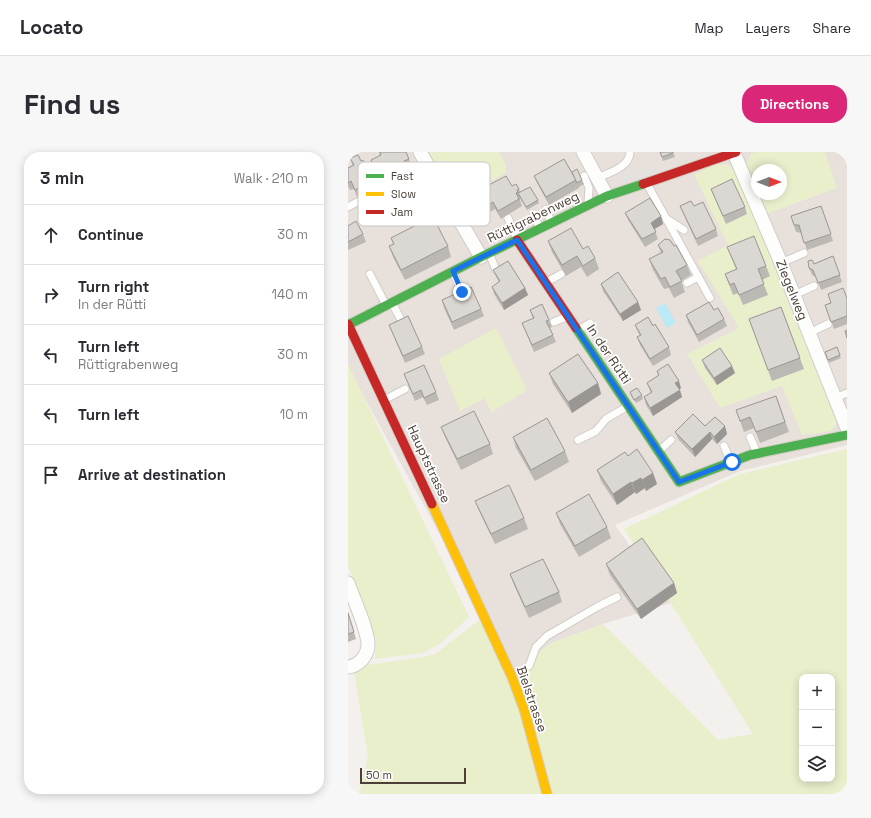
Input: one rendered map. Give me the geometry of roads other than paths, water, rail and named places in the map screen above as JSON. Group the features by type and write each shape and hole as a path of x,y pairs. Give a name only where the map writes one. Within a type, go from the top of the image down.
{"street":[{"path":"420,152 421,162"},
{"path":"583,152 607,196"},
{"name":"Rüttigrabenweg","path":"348,325 485,255 607,196 701,161 735,152"},
{"name":"Ziegelweg","path":"735,152 809,333 841,395 847,428"},
{"path":"464,226 485,255"},
{"name":"In der Rütti","path":"517,240 578,331 614,379 628,406 639,417 658,451 679,482 732,462"},
{"name":"Hauptstrasse","path":"348,325 485,616"},
{"path":"732,462 757,454 847,435"},
{"path":"348,583 367,636 368,647 366,655 360,662 350,667"},
{"name":"Bielstrasse","path":"485,616 524,709 547,794"}],"lane":[{"path":"597,178 623,165 629,160 630,152"},
{"path":"584,176 589,188 588,205"},
{"path":"646,182 710,298"},
{"path":"348,207 358,202"},
{"path":"546,210 551,223"},
{"path":"534,214 540,228"},
{"path":"508,218 517,240"},
{"path":"666,219 684,230"},
{"path":"781,263 804,253"},
{"path":"485,255 496,270"},
{"path":"453,271 462,292"},
{"path":"370,274 400,320"},
{"path":"546,283 561,274"},
{"path":"687,283 698,277"},
{"path":"794,294 814,286"},
{"path":"554,322 568,316"},
{"path":"578,331 590,323"},
{"path":"809,333 828,324"},
{"path":"384,400 405,389"},
{"path":"578,440 596,431 606,419 628,406"},
{"path":"750,437 757,454"},
{"path":"658,451 671,440"},
{"path":"724,446 732,462"},
{"path":"529,666 536,646 547,636 617,597"}],"water":[{"path":"665,303 676,323 667,328 656,308"}]}
